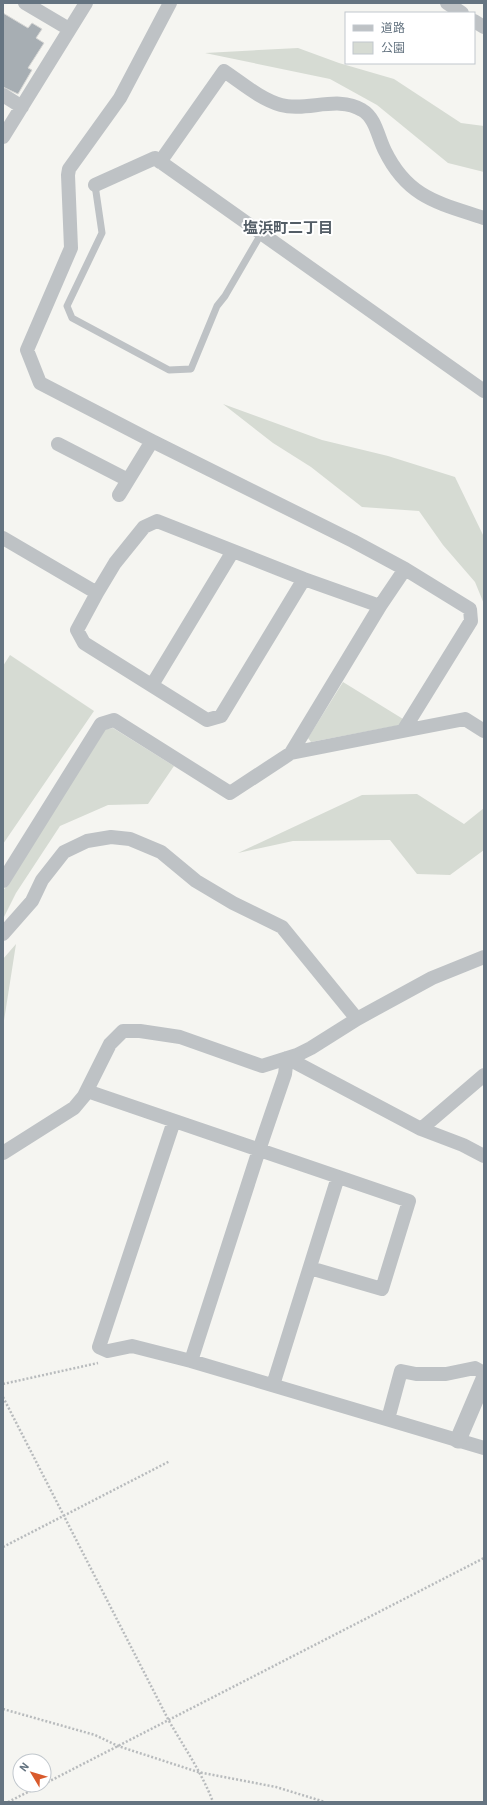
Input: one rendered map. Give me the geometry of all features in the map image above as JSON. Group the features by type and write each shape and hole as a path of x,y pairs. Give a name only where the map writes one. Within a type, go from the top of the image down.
{"street":[{"path":"25,3 69,29"},
{"path":"3,137 86,3"},
{"path":"170,3 120,98 69,169 71,248 27,350 40,383 405,569 470,609 471,621 403,731"},
{"path":"447,3 460,12"},
{"path":"475,22 484,28"},
{"path":"160,162 224,71 262,96 282,105 341,103 356,106 364,110 370,117 385,152 402,179 417,192 430,200 484,218"},
{"path":"3,95 22,107"},
{"path":"95,185 155,158 484,391"},
{"path":"119,495 152,441"},
{"path":"58,444 128,480"},
{"path":"304,579 221,716 207,720 84,643 77,630 97,593 116,563 144,527 157,522 233,550 304,579 380,606"},
{"path":"3,538 97,593"},
{"path":"152,686 233,550"},
{"path":"291,753 380,606 405,569"},
{"path":"3,881 101,724 114,720 230,793 291,753 465,719 484,731"},
{"path":"3,934 32,901 42,880 64,852 87,841 111,837 130,839 161,852 196,881 233,903 282,927 357,1018"},
{"path":"3,1153 74,1108 87,1091 110,1044 123,1031 140,1031 180,1037 262,1066 311,1048 357,1018 432,978 484,957"},
{"path":"287,1058 421,1129 463,1145 484,1156"},
{"path":"191,1361 259,1150 286,1074 287,1058"},
{"path":"421,1129 484,1075"},
{"path":"87,1091 409,1201 382,1290 310,1268"},
{"path":"174,1121 99,1347 108,1350 132,1346 191,1361 484,1448"},
{"path":"273,1385 338,1178"},
{"path":"388,1419 401,1371 416,1374 446,1374 475,1368 484,1373"},
{"path":"458,1440 484,1379"}],"lane":[{"path":"95,185 102,233 67,306 72,318 169,370 191,369 217,306 225,296 261,234"}],"path":[{"path":"3,1384 100,1363"},
{"path":"3,1397 169,1721 205,1782 213,1802"},
{"path":"3,1547 170,1461"},
{"path":"52,1779 169,1721 484,1558"},
{"path":"3,1709 95,1735 118,1746 198,1772 276,1788 325,1802"},
{"path":"8,1802 26,1793"}],"green space":[{"path":"298,48 339,63 394,79 461,123 484,126 484,172 448,163 377,105 330,79 205,53"},
{"path":"223,404 322,440 388,456 455,477 484,537 484,604 475,582 443,545 419,511 362,507 311,467 273,443"},
{"path":"10,655 94,711 3,844 3,666"},
{"path":"343,682 403,719 400,725 311,742 308,738"},
{"path":"113,728 174,766 148,804 108,805 60,826 16,893 3,919 3,891 102,730"},
{"path":"417,794 464,824 484,808 484,850 450,875 417,874 390,840 293,841 238,853 362,795"},
{"path":"16,944 3,1027 3,959"}],"building":[{"path":"3,13 28,28 32,23 42,29 36,38 44,43 28,68 32,70 18,94 3,87"}],"district":[{"name":"塩浜町二丁目","path":"288,228"}]}
